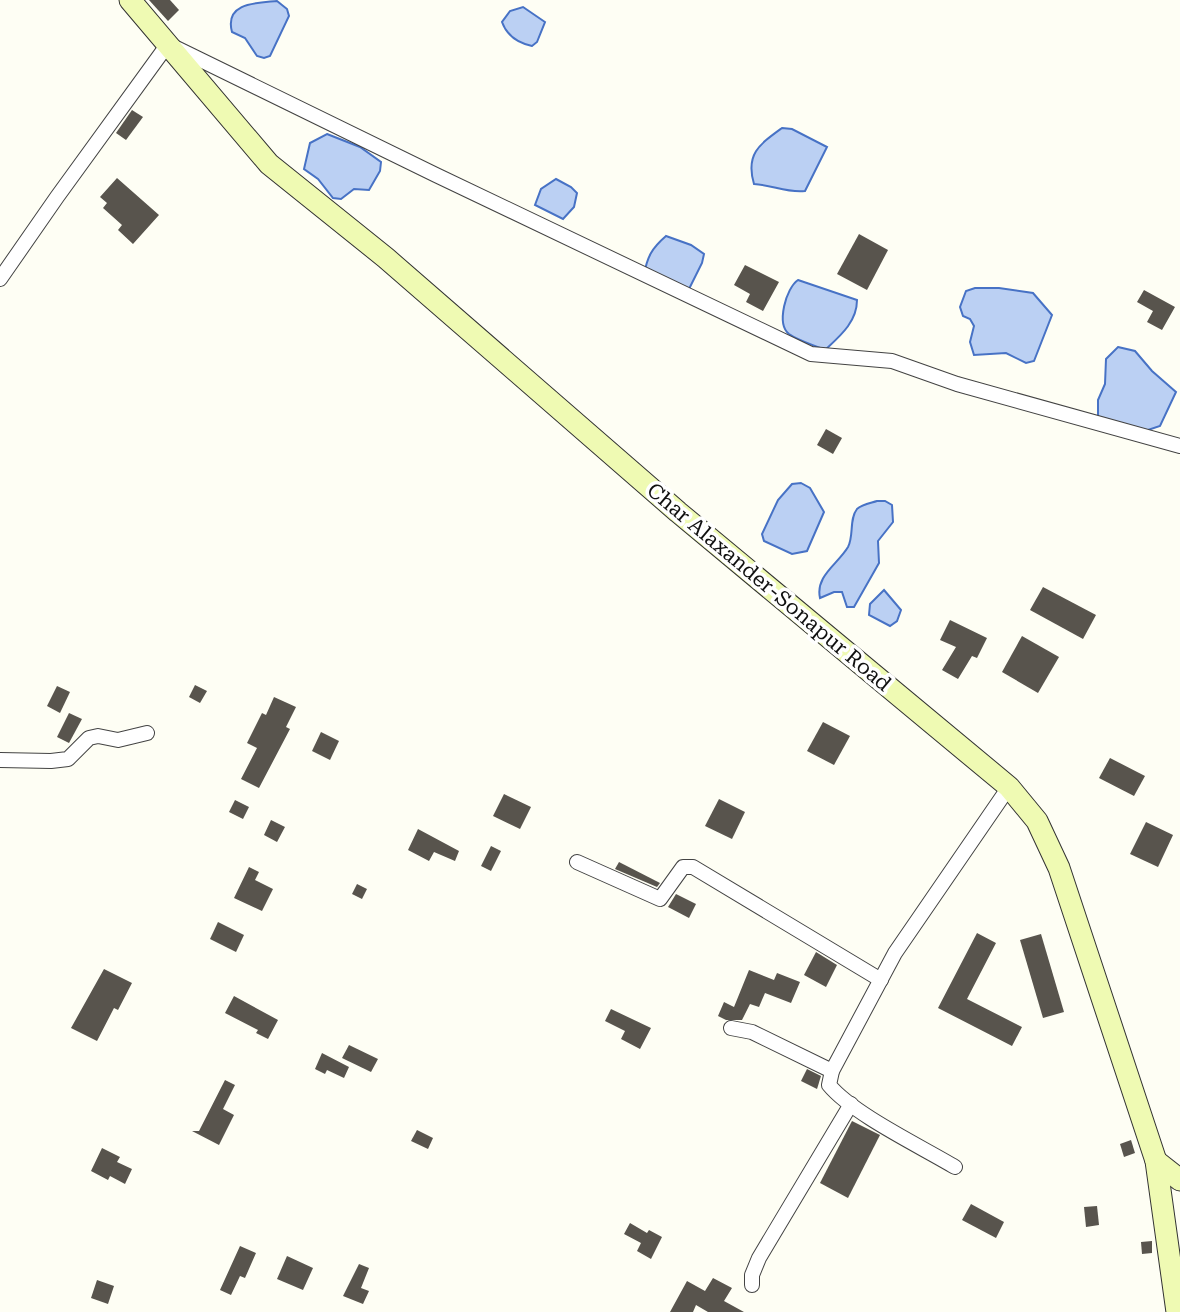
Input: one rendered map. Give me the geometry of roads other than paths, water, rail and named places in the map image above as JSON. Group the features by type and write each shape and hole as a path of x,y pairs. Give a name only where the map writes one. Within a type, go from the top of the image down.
{"main road":[{"name":"Char Alaxander-Sonapur Road","path":"130,0 269,164 386,258 678,512 1009,787 1037,821 1059,868 1156,1161 1177,1312"},
{"path":"1156,1161 1180,1180"}],"street":[{"path":"0,279 168,44 811,354 892,361 957,384 1180,446"},
{"path":"0,760 68,759 89,738 98,736 118,740 147,733"},
{"path":"955,1167 838,1096 829,1084 832,1071 895,953 1009,787"},
{"path":"577,862 660,899 683,867 694,867 881,980"},
{"path":"732,1028 752,1032 832,1071"},
{"path":"752,1285 752,1275 759,1258 851,1104"}],"water":[{"path":"277,1 287,9 289,16 270,56 257,56 245,38 232,32 233,15 244,6"},
{"path":"523,7 545,22 537,42 532,46 514,38 502,22 510,11"},
{"path":"782,128 792,129 827,147 805,191 754,184 751,165 756,151"},
{"path":"327,134 360,147 381,162 380,171 369,190 354,189 341,199 333,198 318,179 304,169 310,143"},
{"path":"556,179 577,193 574,207 563,219 535,205 541,189"},
{"path":"666,236 691,245 704,254 689,289 644,275 651,253"},
{"path":"798,280 857,300 851,322 825,350 789,334 785,329 783,315 786,298"},
{"path":"975,288 1033,293 1052,315 1034,361 1026,363 1006,353 974,355 970,342 974,326 970,319 963,316 960,307 966,291"},
{"path":"1118,347 1135,351 1152,371 1176,392 1160,426 1145,431 1098,417 1098,400 1105,384 1106,359"},
{"path":"801,483 810,488 824,512 807,551 792,554 764,541 762,534 778,500 792,484"},
{"path":"877,501 892,505 893,522 878,541 879,563 854,607 847,607 842,592 834,592 820,598 819,590 824,577 848,547 857,509"},
{"path":"884,590 901,610 897,621 890,626 869,615 870,604"}]}
